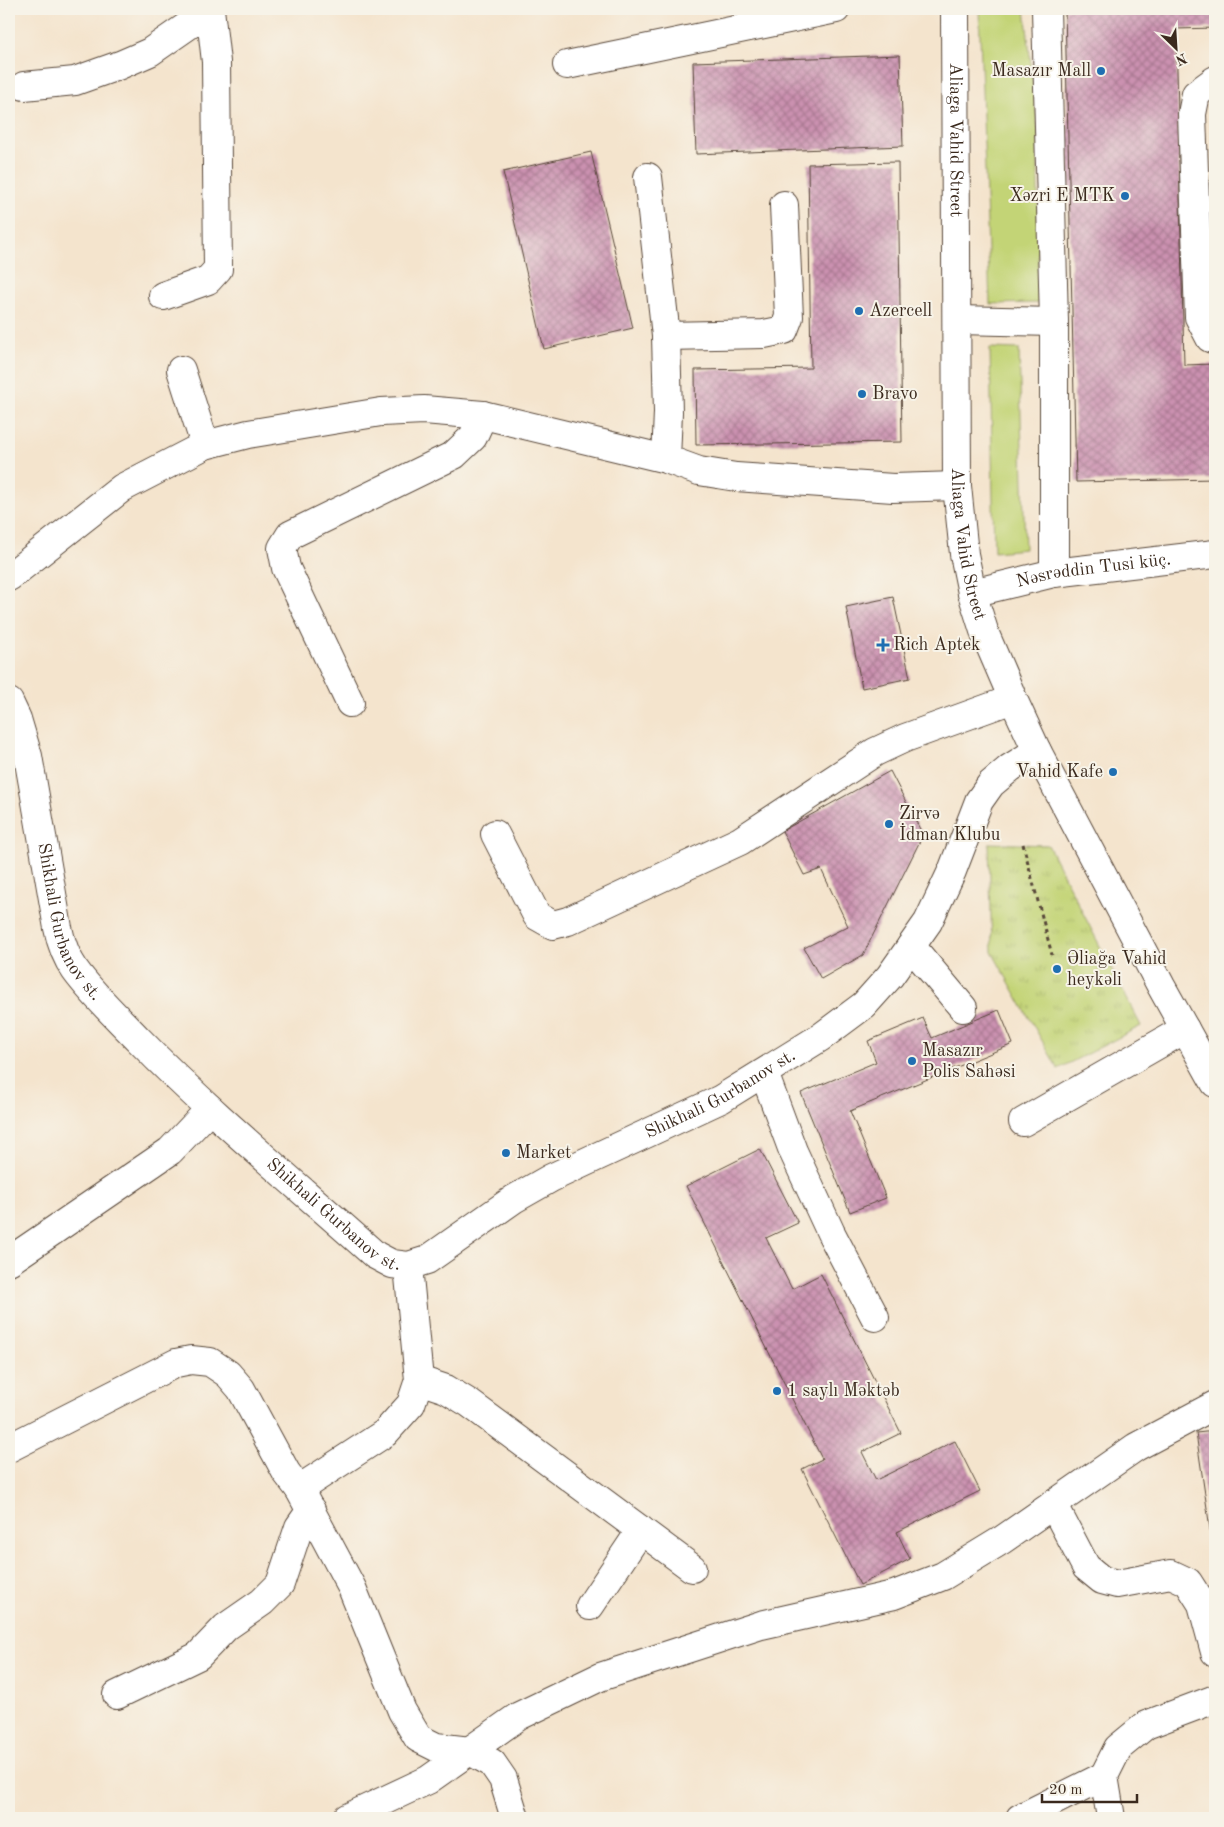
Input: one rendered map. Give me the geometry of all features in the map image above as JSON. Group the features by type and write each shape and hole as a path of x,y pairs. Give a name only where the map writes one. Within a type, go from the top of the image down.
{"street":[{"path":"567,65 836,9"},
{"name":"Aliaga Vahid Street","path":"955,9 957,486 964,554 972,593 985,634 1037,751 1215,1083"},
{"path":"1046,9 1054,322 1054,573"},
{"path":"24,86 76,81 120,65 150,52 210,10 216,62 218,269 208,280 163,296"},
{"path":"1215,80 1196,94 1192,114 1199,317 1210,338 1215,340"},
{"path":"648,177 666,336 668,412 666,459"},
{"path":"666,336 764,334 784,330 789,316 784,205"},
{"path":"957,320 1054,322"},
{"path":"182,370 205,445"},
{"path":"9,578 122,488 205,445 248,434 381,412 424,410 483,415 666,459 700,470 736,477 893,488 957,486"},
{"path":"350,703 286,568 282,548 290,535 454,455 473,437 483,415"},
{"name":"Nəsrəddin Tusi küç.","path":"972,593 1054,573 1215,554"},
{"path":"496,834 537,916 553,925 568,921 740,841 875,752 905,738 1013,699"},
{"name":"Shikhali Gurbanov st.","path":"9,702 17,719 28,756 62,946 74,968 90,989 161,1063 210,1109 375,1255 392,1264 408,1266 428,1260 514,1199 550,1178 721,1099 822,1037 864,1005 890,976 928,922 948,880 978,801 991,784 1010,768 1037,751"},
{"path":"911,946 963,1008"},
{"path":"1022,1122 1185,1029"},
{"path":"764,1073 793,1151 831,1233 875,1317"},
{"path":"9,1261 170,1151 210,1109"},
{"path":"117,1695 198,1656 226,1627 262,1602 280,1584 299,1527 305,1500 385,1432 410,1404 420,1380 408,1266"},
{"path":"9,1448 176,1363 191,1360 210,1362 228,1374 241,1389 286,1472 305,1500 352,1588 402,1711 418,1738 436,1747 470,1751 492,1763 503,1779 515,1818"},
{"path":"420,1380 446,1389 468,1403 692,1568"},
{"path":"347,1818 428,1780 519,1716 600,1677 761,1625 894,1595 943,1576 1002,1540 1136,1447 1215,1405"},
{"path":"1053,1504 1086,1567 1102,1580 1117,1584 1171,1574 1188,1582 1202,1604 1215,1652"},
{"path":"590,1606 641,1530"},
{"path":"1111,1818 1104,1776 1118,1748 1146,1725 1215,1699"},
{"path":"1020,1818 1104,1776"}],"path":[{"path":"1023,844 1052,955"}],"green space":[{"path":"979,9 1025,9 1038,130 1038,303 990,304"},
{"path":"990,348 1019,349 1025,549 994,552"},
{"path":"989,843 1048,845 1141,1026 1058,1069 992,952"}],"building":[{"path":"1065,9 1215,9 1215,28 1176,29 1184,365 1215,364 1215,479 1076,482"},
{"path":"900,55 903,146 696,154 693,62"},
{"path":"591,152 633,328 544,349 503,172"},
{"path":"898,162 902,442 696,445 695,370 811,368 808,164"},
{"path":"893,597 910,678 862,688 846,607"},
{"path":"890,771 923,835 863,955 821,979 804,948 848,926 821,869 804,875 782,831"},
{"path":"999,1010 1013,1044 850,1111 886,1198 850,1212 801,1093 876,1062 868,1041 923,1018 932,1038"},
{"path":"760,1149 798,1223 766,1238 792,1289 821,1274 901,1433 862,1452 876,1480 955,1441 980,1491 897,1532 910,1559 860,1585 802,1469 822,1459 686,1186"},
{"path":"1215,1431 1215,1556 1214,1556 1196,1433"}],"place":[{"name":"Masazır Mall","path":"1101,71"},
{"name":"Xəzri E MTK","path":"1125,196"},
{"name":"Azercell","path":"859,311"},
{"name":"Bravo","path":"862,394"},
{"name":"Rich Aptek","path":"883,645"},
{"name":"Vahid Kafe","path":"1113,772"},
{"name":"Zirvə İdman Klubu","path":"889,824"},
{"name":"Əliağa Vahid heykəli","path":"1057,969"},
{"name":"Masazır Polis Sahəsi","path":"912,1061"},
{"name":"Market","path":"506,1153"},
{"name":"1 saylı Məktəb","path":"777,1391"}]}
